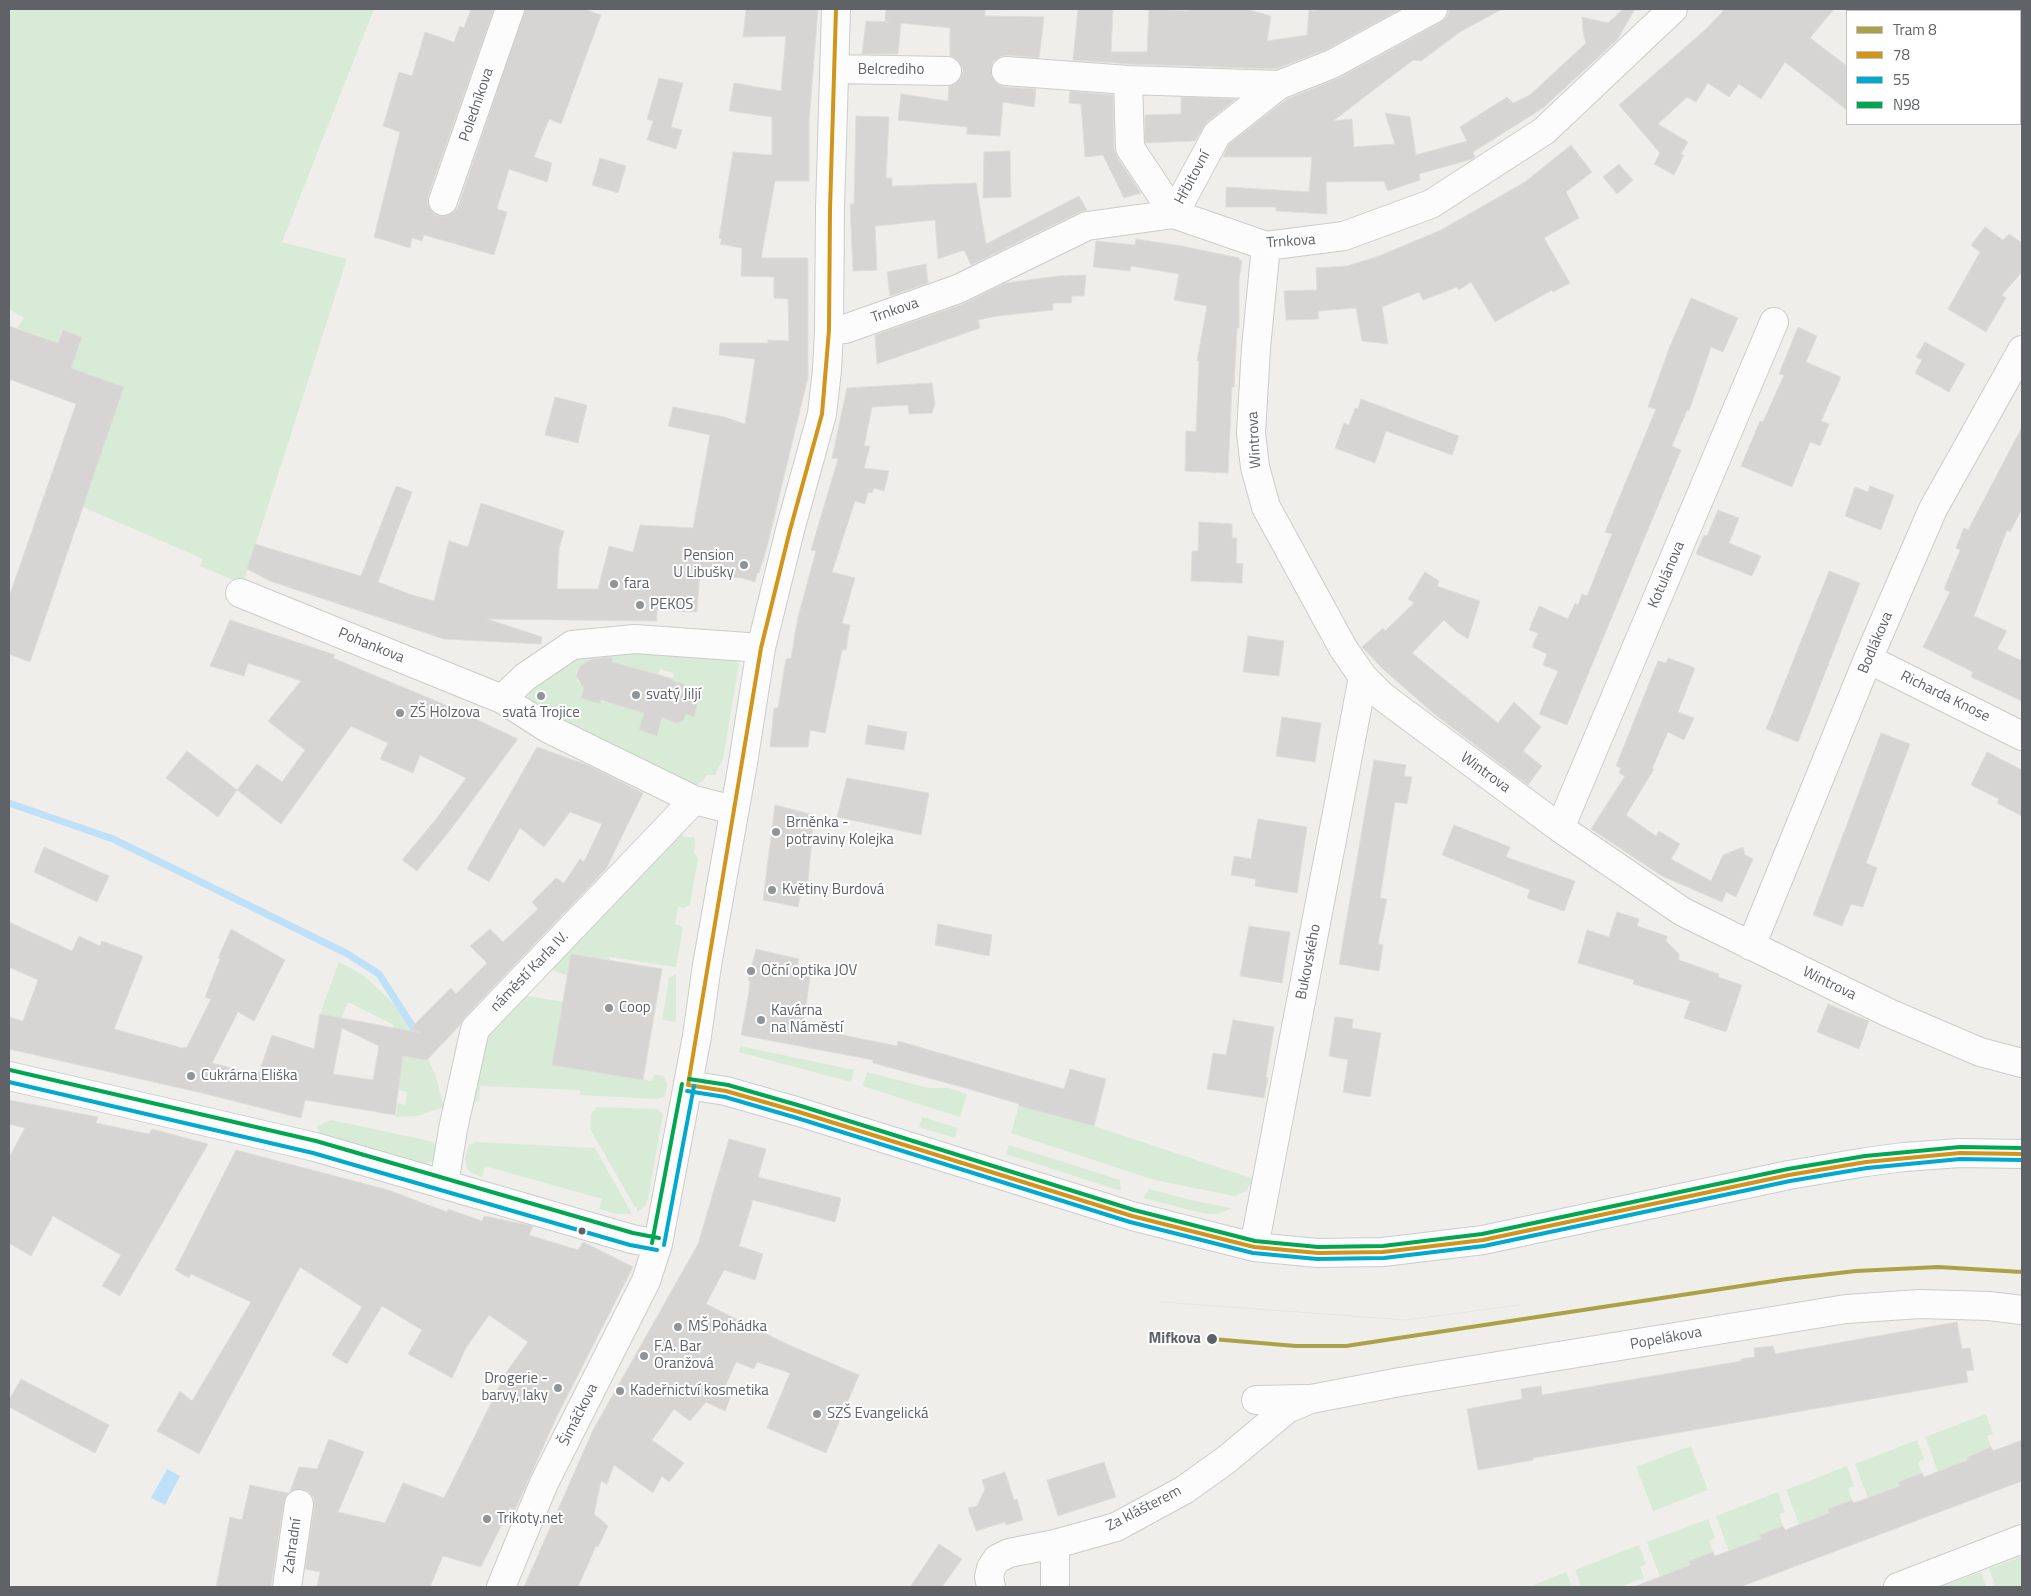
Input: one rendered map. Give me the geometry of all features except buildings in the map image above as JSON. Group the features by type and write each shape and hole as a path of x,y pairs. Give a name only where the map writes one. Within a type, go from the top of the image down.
{"street":[{"name":"Poledníkova","path":"443,201 510,9"},
{"path":"9,1076 315,1146 632,1239 658,1244 688,1085 760,648 822,414 828,370 830,209 836,9"},
{"name":"Hřbitovní","path":"1128,80 1130,148 1174,214 1217,134 1279,85 1332,64 1433,9"},
{"name":"Trnkova","path":"829,330 845,329 958,290 1088,226 1174,214 1266,246 1344,236 1431,204 1544,131 1673,9"},
{"name":"Belcrediho","path":"834,69 947,71"},
{"name":"Hřbitovní","path":"1006,71 1128,80 1279,85"},
{"name":"Wintrova","path":"1266,246 1256,348 1251,432 1255,468 1266,508 1343,648 1363,678 1382,696 1560,828 1683,912 1898,1017 1980,1052 2022,1063"},
{"name":"Kotulánova","path":"1560,828 1774,322"},
{"name":"Bodlákova","path":"1751,946 1868,659 1933,509 2022,350"},
{"name":"Pohankova","path":"240,593 502,699 549,729 694,800 734,810"},
{"path":"502,699 525,677 572,645 635,639 760,648"},
{"name":"Richarda Knose","path":"1868,659 2022,736"},
{"name":"Bukovského","path":"1254,1247 1363,678"},
{"name":"náměstí Karla IV.","path":"444,1184 475,1029 694,800"},
{"path":"688,1085 726,1091 1132,1216 1254,1247 1318,1254 1349,1254 1434,1248 1531,1231 1789,1175 1866,1162 1960,1153 2022,1154"},
{"name":"Šimáčkova","path":"501,1587 544,1483 646,1281 658,1244"},
{"name":"Popelákova","path":"1256,1400 1311,1399 1400,1382 1846,1309 1920,1304 1980,1306 2022,1310"},
{"name":"Popelákova","path":"1226,1460 1287,1409 1311,1399"},
{"name":"Za klášterem","path":"991,1587 989,1577 991,1568 997,1559 1009,1553 1055,1544 1116,1527 1184,1490 1226,1460"},
{"name":"Zahradní","path":"287,1587 299,1504"},
{"path":"1898,1587 2022,1539"},
{"path":"1055,1544 1055,1587"}],"green space":[{"path":"9,9 374,9 282,242 347,259 243,584 200,566 203,559 83,507 124,387 70,368 81,337 63,330 58,343 17,328 24,318 9,309"},
{"path":"589,651 730,656 739,664 723,759 715,775 706,775 703,781 695,785 532,705 533,702 527,700 531,686 538,688 544,677","holes":["594,652 613,658 612,662 657,679 660,669 674,673 671,684 684,684 684,693 699,698 694,716 685,714 681,722 663,715 658,733 640,729 645,709 581,698 584,686 577,681 576,672 580,666 590,664"]},
{"path":"680,833 685,837 693,837 695,840 694,853 698,858 690,904 685,908 678,907 675,924 683,927 676,967 610,957 609,962 569,976 544,967"},
{"path":"339,962 363,975 414,1026 435,1074 444,1107 417,1116 396,1117 398,1103 405,1105 407,1092 399,1090 400,1051 388,1044 394,1025 348,1002 342,1018 320,1014"},
{"path":"676,974 676,1022 662,1020 669,978"},
{"path":"527,996 564,1002 554,1064 652,1081 654,1075 664,1076 667,1085 665,1096 657,1099 580,1095 580,1090 480,1086 479,1101 475,1102 474,1093 481,1031 512,1000"},
{"path":"740,1046 854,1070 851,1082 739,1052"},
{"path":"867,1072 929,1088 949,1088 967,1094 960,1117 863,1086"},
{"path":"1019,1106 1094,1126 1254,1179 1246,1191 1234,1196 1155,1180 1011,1133"},
{"path":"597,1107 657,1109 663,1114 648,1199 645,1206 637,1212 637,1207 635,1207 590,1129 591,1114"},
{"path":"922,1117 958,1128 955,1138 919,1127"},
{"path":"331,1120 430,1141 438,1147 433,1161 424,1164 335,1141 320,1133 317,1126"},
{"path":"476,1142 595,1148 632,1214 617,1214 599,1209 602,1199 485,1166 482,1177 472,1173 467,1169 465,1159 469,1145"},
{"path":"1009,1145 1120,1180 1121,1191 1006,1154"},
{"path":"1149,1189 1232,1208 1218,1214 1206,1214 1143,1198"},
{"path":"1986,1414 1993,1434 1987,1436 1991,1447 1967,1456 1968,1460 1938,1472 1925,1437"},
{"path":"1917,1440 1924,1459 1918,1462 1922,1473 1898,1482 1900,1486 1868,1498 1855,1464"},
{"path":"1691,1446 1708,1490 1653,1511 1636,1467"},
{"path":"1847,1466 1854,1486 1848,1488 1852,1500 1828,1509 1829,1513 1799,1524 1786,1490"},
{"path":"1778,1492 1785,1512 1779,1514 1783,1526 1759,1535 1761,1539 1729,1551 1716,1516"},
{"path":"1708,1519 1715,1538 1709,1541 1713,1552 1689,1561 1690,1565 1660,1577 1647,1542"},
{"path":"1639,1545 1646,1564 1640,1567 1644,1578 1620,1587 1581,1587 1575,1570"},
{"path":"2022,1556 2022,1587 1996,1587 1989,1569"},
{"path":"1566,1572 1572,1587 1529,1587"},
{"path":"1981,1572 1986,1587 1945,1587 1945,1585"}],"water":[{"path":"167,1469 180,1476 165,1505 151,1498"}],"waterway":[{"path":"9,803 113,839 346,953 379,974 420,1038"}],"tram line":[{"name":"8","path":"1212,1339 1296,1346 1346,1346 1787,1279 1856,1271 1938,1267 2022,1272"},
{"path":"1161,1302 1406,1320 1519,1305"},
{"path":"1158,1334 1212,1339"}],"transit line":[{"name":"78","path":"688,1085 761,648 790,530 822,414 829,330 830,209 836,9"},
{"name":"N98","path":"10,1070 316,1141 633,1233 659,1238"},
{"name":"N98","path":"689,1079 728,1085 801,1106 1134,1210 1255,1241 1318,1247 1383,1246 1482,1234 1788,1169 1865,1156 1960,1147 2022,1148"},
{"name":"55","path":"9,1082 313,1153 630,1245 657,1250"},
{"name":"N98","path":"652,1243 682,1084"},
{"name":"78","path":"688,1085 726,1091 799,1112 1132,1216 1254,1247 1318,1253 1383,1252 1483,1240 1789,1175 1866,1162 1960,1153 2022,1154"},
{"name":"55","path":"664,1245 694,1086"},
{"name":"55","path":"687,1091 725,1097 797,1118 1130,1222 1253,1253 1317,1259 1384,1258 1484,1246 1790,1181 1867,1168 1960,1159 2022,1160"}],"place":[{"name":"Pension U Libušky","path":"744,565"},
{"name":"fara","path":"614,584"},
{"name":"PEKOS","path":"640,605"},
{"name":"svatý Jiljí","path":"636,695"},
{"name":"svatá Trojice","path":"541,696"},
{"name":"ZŠ Holzova","path":"400,713"},
{"name":"Brněnka - potraviny Kolejka","path":"776,832"},
{"name":"Květiny Burdová","path":"772,890"},
{"name":"Oční optika JOV","path":"751,971"},
{"name":"Coop","path":"609,1008"},
{"name":"Kavárna na Náměstí","path":"761,1020"},
{"name":"Cukrárna Eliška","path":"191,1076"},
{"name":"MŠ Pohádka","path":"678,1327"},
{"name":"Mifkova","path":"1212,1339"},
{"name":"F.A. Bar Oranžová","path":"644,1356"},
{"name":"Drogerie - barvy, laky","path":"558,1388"},
{"name":"Kadeřnictví kosmetika","path":"620,1391"},
{"name":"SZŠ Evangelická","path":"817,1414"},
{"name":"Trikoty.net","path":"487,1519"}]}
